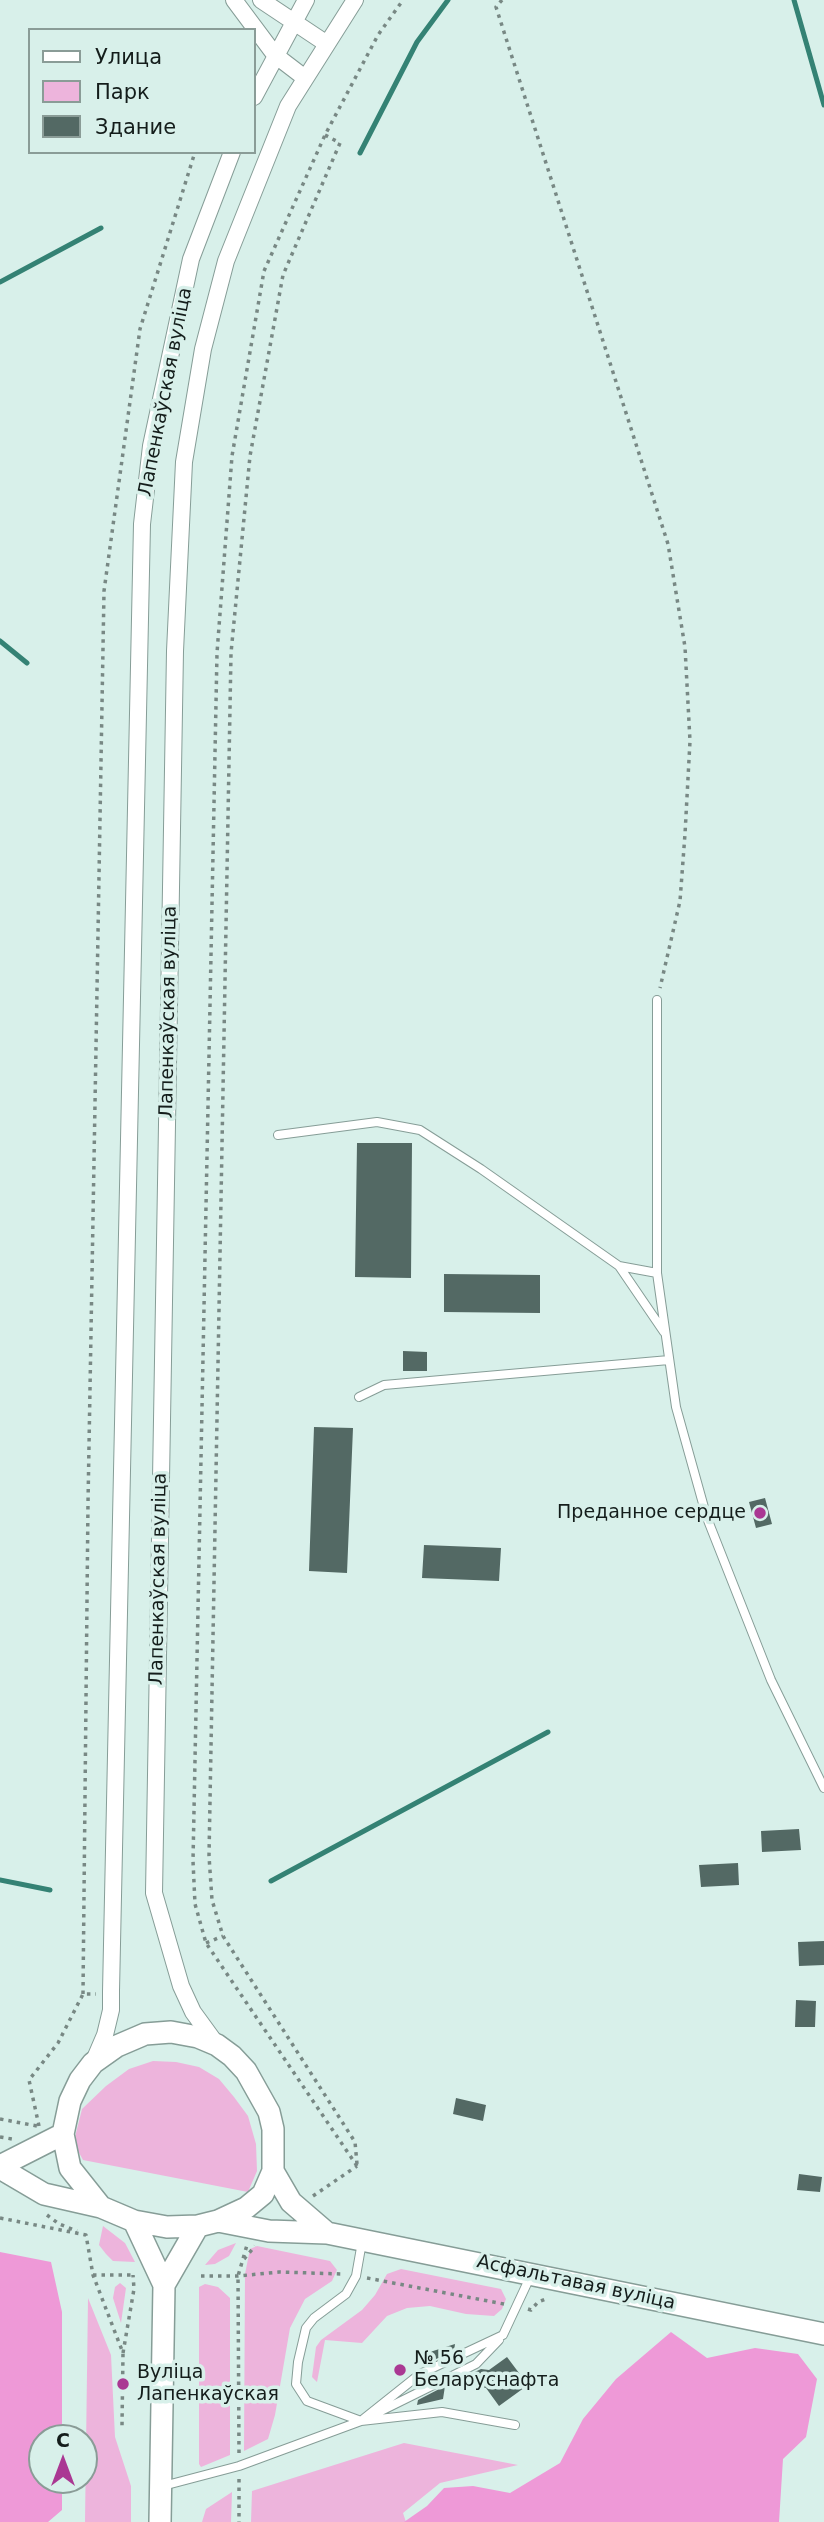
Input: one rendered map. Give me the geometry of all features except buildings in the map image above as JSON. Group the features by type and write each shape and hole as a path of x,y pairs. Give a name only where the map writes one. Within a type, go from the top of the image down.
{"main road":[{"path":"0,2167 44,2194 102,2207 134,2221 167,2227 208,2224 246,2208 263,2194 273,2171 273,2138 269,2112 246,2071 217,2045 198,2037 171,2032 145,2034 117,2046 93,2063 80,2080 70,2101 63,2134 70,2168 102,2207"},
{"path":"0,2167 63,2134"},
{"path":"273,2171 290,2202 327,2233"},
{"path":"134,2221 164,2286 160,2522"},
{"path":"164,2286 208,2224"},
{"name":"Асфальтавая вуліца","path":"208,2224 269,2231 327,2233 362,2239 824,2334"}],"street":[{"path":"234,0 255,28"},
{"path":"261,0 327,44"},
{"path":"256,93 306,0"},
{"name":"Лапенкаўская вуліца","path":"217,2045 193,2012 181,1986 154,1893 175,664 183,475 203,349 226,261 288,106 355,0"},
{"path":"256,30 275,55 305,78"},
{"name":"Лапенкаўская вуліца","path":"93,2063 111,2010 142,524 151,446 191,259 231,154"}],"lane":[{"path":"657,1000 657,1273 676,1407 707,1518 771,1680 824,1788"},
{"path":"278,1135 377,1122 420,1130 481,1169 619,1266 665,1334"},
{"path":"619,1266 657,1273"},
{"path":"359,1397 384,1385 669,1360"},
{"path":"362,2239 356,2276 346,2294 314,2318 306,2328 296,2384 307,2401 361,2421 442,2412 515,2425"},
{"path":"160,2487 239,2466 361,2421 476,2364 503,2335 531,2274"},
{"path":"361,2421 420,2374 503,2335"}],"path":[{"path":"357,2166 206,1943 195,1904 193,1861 217,653 232,456 264,271 325,135 378,34 402,0"},
{"path":"502,0 496,6 668,544 685,647 690,741 680,901 657,1000"},
{"path":"325,135 340,143 283,275 252,443 231,653 209,1856 212,1900 223,1936 355,2142 357,2166"},
{"path":"0,2119 39,2126 29,2080 58,2043 83,1994 88,1503 104,591 140,329 194,154"},
{"path":"206,1943 223,1936"},
{"path":"83,1994 100,1995"},
{"path":"311,2197 357,2166"},
{"path":"0,2218 86,2235 93,2275 123,2353"},
{"path":"243,2260 258,2242"},
{"path":"239,2522 238,2276 247,2245"},
{"path":"201,2276 279,2272 356,2276 531,2310"},
{"path":"93,2275 136,2275 123,2353 122,2426"}],"green space":[{"path":"153,2061 199,2067 219,2079 248,2116 256,2144 257,2171 248,2192 83,2160 75,2137 82,2109 129,2069"},
{"path":"103,2226 125,2243 135,2262 113,2261 106,2254 99,2245"},
{"path":"236,2243 229,2256 215,2264 205,2265 218,2250"},
{"path":"257,2246 330,2261 337,2270 332,2281 305,2299 290,2328 275,2415 268,2439 244,2451 245,2274 250,2249"},
{"path":"401,2269 501,2289 506,2299 502,2309 494,2316 466,2314 430,2306 407,2308 387,2316 362,2343 325,2340 317,2382 312,2377 316,2347 321,2340 362,2310 375,2295 387,2274"},
{"path":"120,2283 126,2288 121,2323 113,2298 115,2287"},
{"path":"205,2284 218,2287 230,2298 230,2455 201,2467 199,2287"},
{"path":"88,2298 111,2355 115,2437 131,2486 131,2522 85,2522 85,2494 98,2494 98,2424 86,2424"},
{"path":"404,2443 518,2465 440,2483 403,2513 406,2522 251,2522 252,2491"},
{"path":"232,2492 231,2522 202,2522 206,2509"}],"shaded area":[{"path":"0,2252 51,2262 62,2312 62,2424 28,2424 28,2494 62,2494 62,2510 48,2522 0,2522"},
{"path":"671,2332 707,2358 755,2348 798,2354 817,2379 806,2437 783,2459 779,2522 404,2522 427,2506 444,2488 473,2486 510,2493 560,2463 583,2419 616,2379"}],"waterway":[{"path":"360,153 417,42 448,0"},
{"path":"794,0 824,105"},
{"path":"0,282 101,228"},
{"path":"0,641 27,663"},
{"path":"271,1881 548,1732"},
{"path":"0,1880 50,1890"}],"place":[{"name":"Преданное сердце","path":"760,1513"},
{"name":"№ 56 Беларуснафта","path":"400,2370"},
{"name":"Вуліца Лапенкаўская","path":"123,2384"}]}
